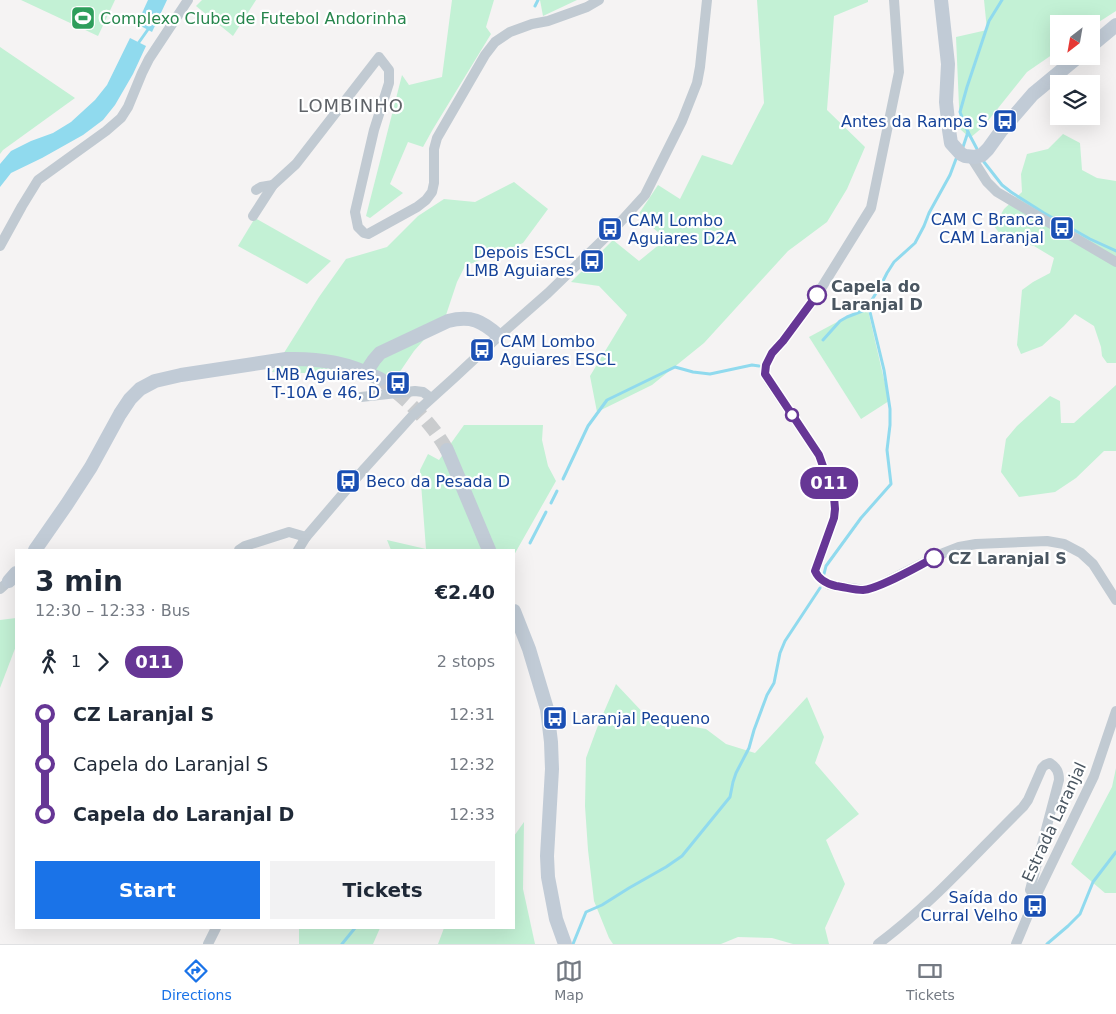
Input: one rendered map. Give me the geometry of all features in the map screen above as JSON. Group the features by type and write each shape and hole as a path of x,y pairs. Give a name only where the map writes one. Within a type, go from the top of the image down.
{"main road":[{"path":"941,0 948,64 946,102 948,130 951,143 965,156 971,157 982,154 988,149 1033,94 1068,65"},
{"path":"1100,38 1116,25"},
{"path":"366,372 380,353 458,318 472,319 485,324 499,336"},
{"path":"36,549 91,466 120,414 140,388 155,381 181,375 301,358 352,366 380,379"},
{"path":"447,450 489,549"},
{"path":"515,613 530,649 548,710 552,752 548,822 548,876 556,919 566,944"}],"street":[{"path":"0,246 38,180 121,118 128,107 149,59 188,0"},
{"path":"253,216 273,185 296,164 379,57 389,70 389,83 374,130 355,212 358,227 368,234 417,207 432,192 434,183 434,149 437,138 485,55 495,42 510,32 587,7 599,0"},
{"path":"299,549 306,537 402,426 554,288 614,229 645,195 682,121 697,83 707,0"},
{"path":"894,0 900,72 871,208 817,295 772,353 766,365 765,374 769,381 819,455 834,497 834,518 815,571 817,576 830,585 864,590 876,587 941,554 959,547 976,544 1047,541 1064,544 1081,553 1093,564 1116,600"},
{"path":"971,157 987,182 997,192 1116,262"},
{"path":"256,190 267,185 273,185"},
{"path":"361,398 423,392 431,398"},
{"path":"240,549 289,532 306,537"},
{"name":"Estrada Laranjal","path":"1016,944 1036,896 1094,776 1116,711"},
{"path":"878,944 901,927 1024,807 1042,768 1045,764 1050,764 1057,770 1059,780 1030,890 1036,896"},
{"path":"208,944 216,929"}],"green space":[{"name":"Complexo Clube de Futebol Andorinha","path":"21,0 115,0 98,36"},
{"path":"202,0 256,0 233,36 196,6"},
{"path":"452,0 494,0 486,27 491,34 423,147 408,142 390,184 403,193 370,218 366,216 402,75 409,85 442,77"},
{"path":"540,0 577,0 543,16"},
{"path":"757,0 868,0 868,2 834,16 827,110 865,147 847,189 827,222 788,251 704,343 652,385 597,412 590,376 627,315 599,286 571,282 613,240 639,261 666,239 638,215 658,185 680,199 702,155 732,165 764,103"},
{"path":"984,0 1116,0 1116,11 1100,21 1100,15 1050,15 1050,56 1027,72 983,127 970,138 960,129 956,37 987,30"},
{"path":"0,47 75,98 0,154"},
{"path":"1063,134 1080,143 1082,170 1097,178 1116,181 1116,363 1107,363 1102,356 1094,326 1075,314 1042,346 1021,354 1017,345 1022,290 1050,273 1054,258 1034,246 1003,238 994,226 1004,209 1022,192 1021,174 1027,154 1048,149"},
{"path":"514,182 548,209 523,243 465,266 457,282 446,315 414,351 397,376 272,372 319,297 346,259 387,247 418,216 444,199 475,202"},
{"path":"255,218 331,261 307,284 238,246"},
{"path":"867,306 889,401 861,419 809,337"},
{"path":"1116,385 1116,451 1104,451 1076,478 1055,492 1019,497 1001,472 1006,439 1017,426 1050,396 1060,401 1061,423 1074,423"},
{"path":"464,425 543,425 542,440 548,466 556,481 515,553 515,549 426,549 420,470 428,454 439,460"},
{"path":"387,540 426,549 391,549"},
{"path":"15,618 15,649 0,688 0,620"},
{"path":"616,684 649,719 706,729 726,744 755,753 807,697 824,737 815,763 859,814 826,840 845,884 825,928 829,944 793,944 772,938 738,937 721,944 613,944 594,901 585,806 586,758"},
{"path":"1116,768 1116,893 1105,893 1071,864 1112,787"},
{"path":"524,822 523,889 535,944 438,944 444,929 515,929 515,835"},
{"path":"299,929 380,929 373,944 299,944"}],"water":[{"path":"148,0 167,0 152,32 137,24"},
{"path":"130,38 146,46 133,74 115,105 103,120 83,135 11,173 0,187 0,164 11,151 53,133 71,122 95,100 107,85"}],"waterway":[{"path":"535,6 538,0"},
{"path":"963,147 968,132 960,112 989,21 1002,0"},
{"path":"137,45 149,28"},
{"path":"968,132 977,149"},
{"path":"823,340 840,321 865,310 894,262 915,243 950,175 956,159"},
{"path":"984,162 1002,185 1011,192 1090,239 1116,251"},
{"path":"824,574 826,566 861,518 891,484 887,450 890,409 884,370 870,312 867,307"},
{"path":"563,479 588,426 607,400 675,367 710,374 752,365 759,366"},
{"path":"551,503 557,491"},
{"path":"530,543 546,512"},
{"path":"573,944 586,912 602,905 682,856 730,797 736,773 749,748 767,695 774,683 780,653 785,641 820,588"},
{"path":"1047,944 1080,914 1093,882 1116,852"},
{"path":"342,944 354,929"}],"tunnel":[{"path":"380,379 417,411 441,439 447,450"}],"bus line":[{"name":"011","path":"817,295 772,353 766,365 765,374 819,455 834,497 834,518 815,571 817,576 830,585 864,590 876,587 934,558"}],"place":[{"name":"Complexo Clube de Futebol Andorinha","path":"83,18"},
{"name":"Antes da Rampa S","path":"1005,121"},
{"name":"CAM C Branca CAM Laranjal","path":"1062,228"},
{"name":"CAM Lombo Aguiares D2A","path":"610,229"},
{"name":"Depois ESCL LMB Aguiares","path":"592,261"},
{"name":"Capela do Laranjal D","path":"817,295"},
{"name":"CAM Lombo Aguiares ESCL","path":"482,350"},
{"name":"LMB Aguiares, T-10A e 46, D","path":"398,383"},
{"name":"Beco da Pesada D","path":"348,481"},
{"name":"CZ Laranjal S","path":"934,558"},
{"name":"Laranjal Pequeno","path":"555,718"},
{"name":"Saída do Curral Velho","path":"1035,906"}],"district":[{"name":"LOMBINHO","path":"351,105"}]}
